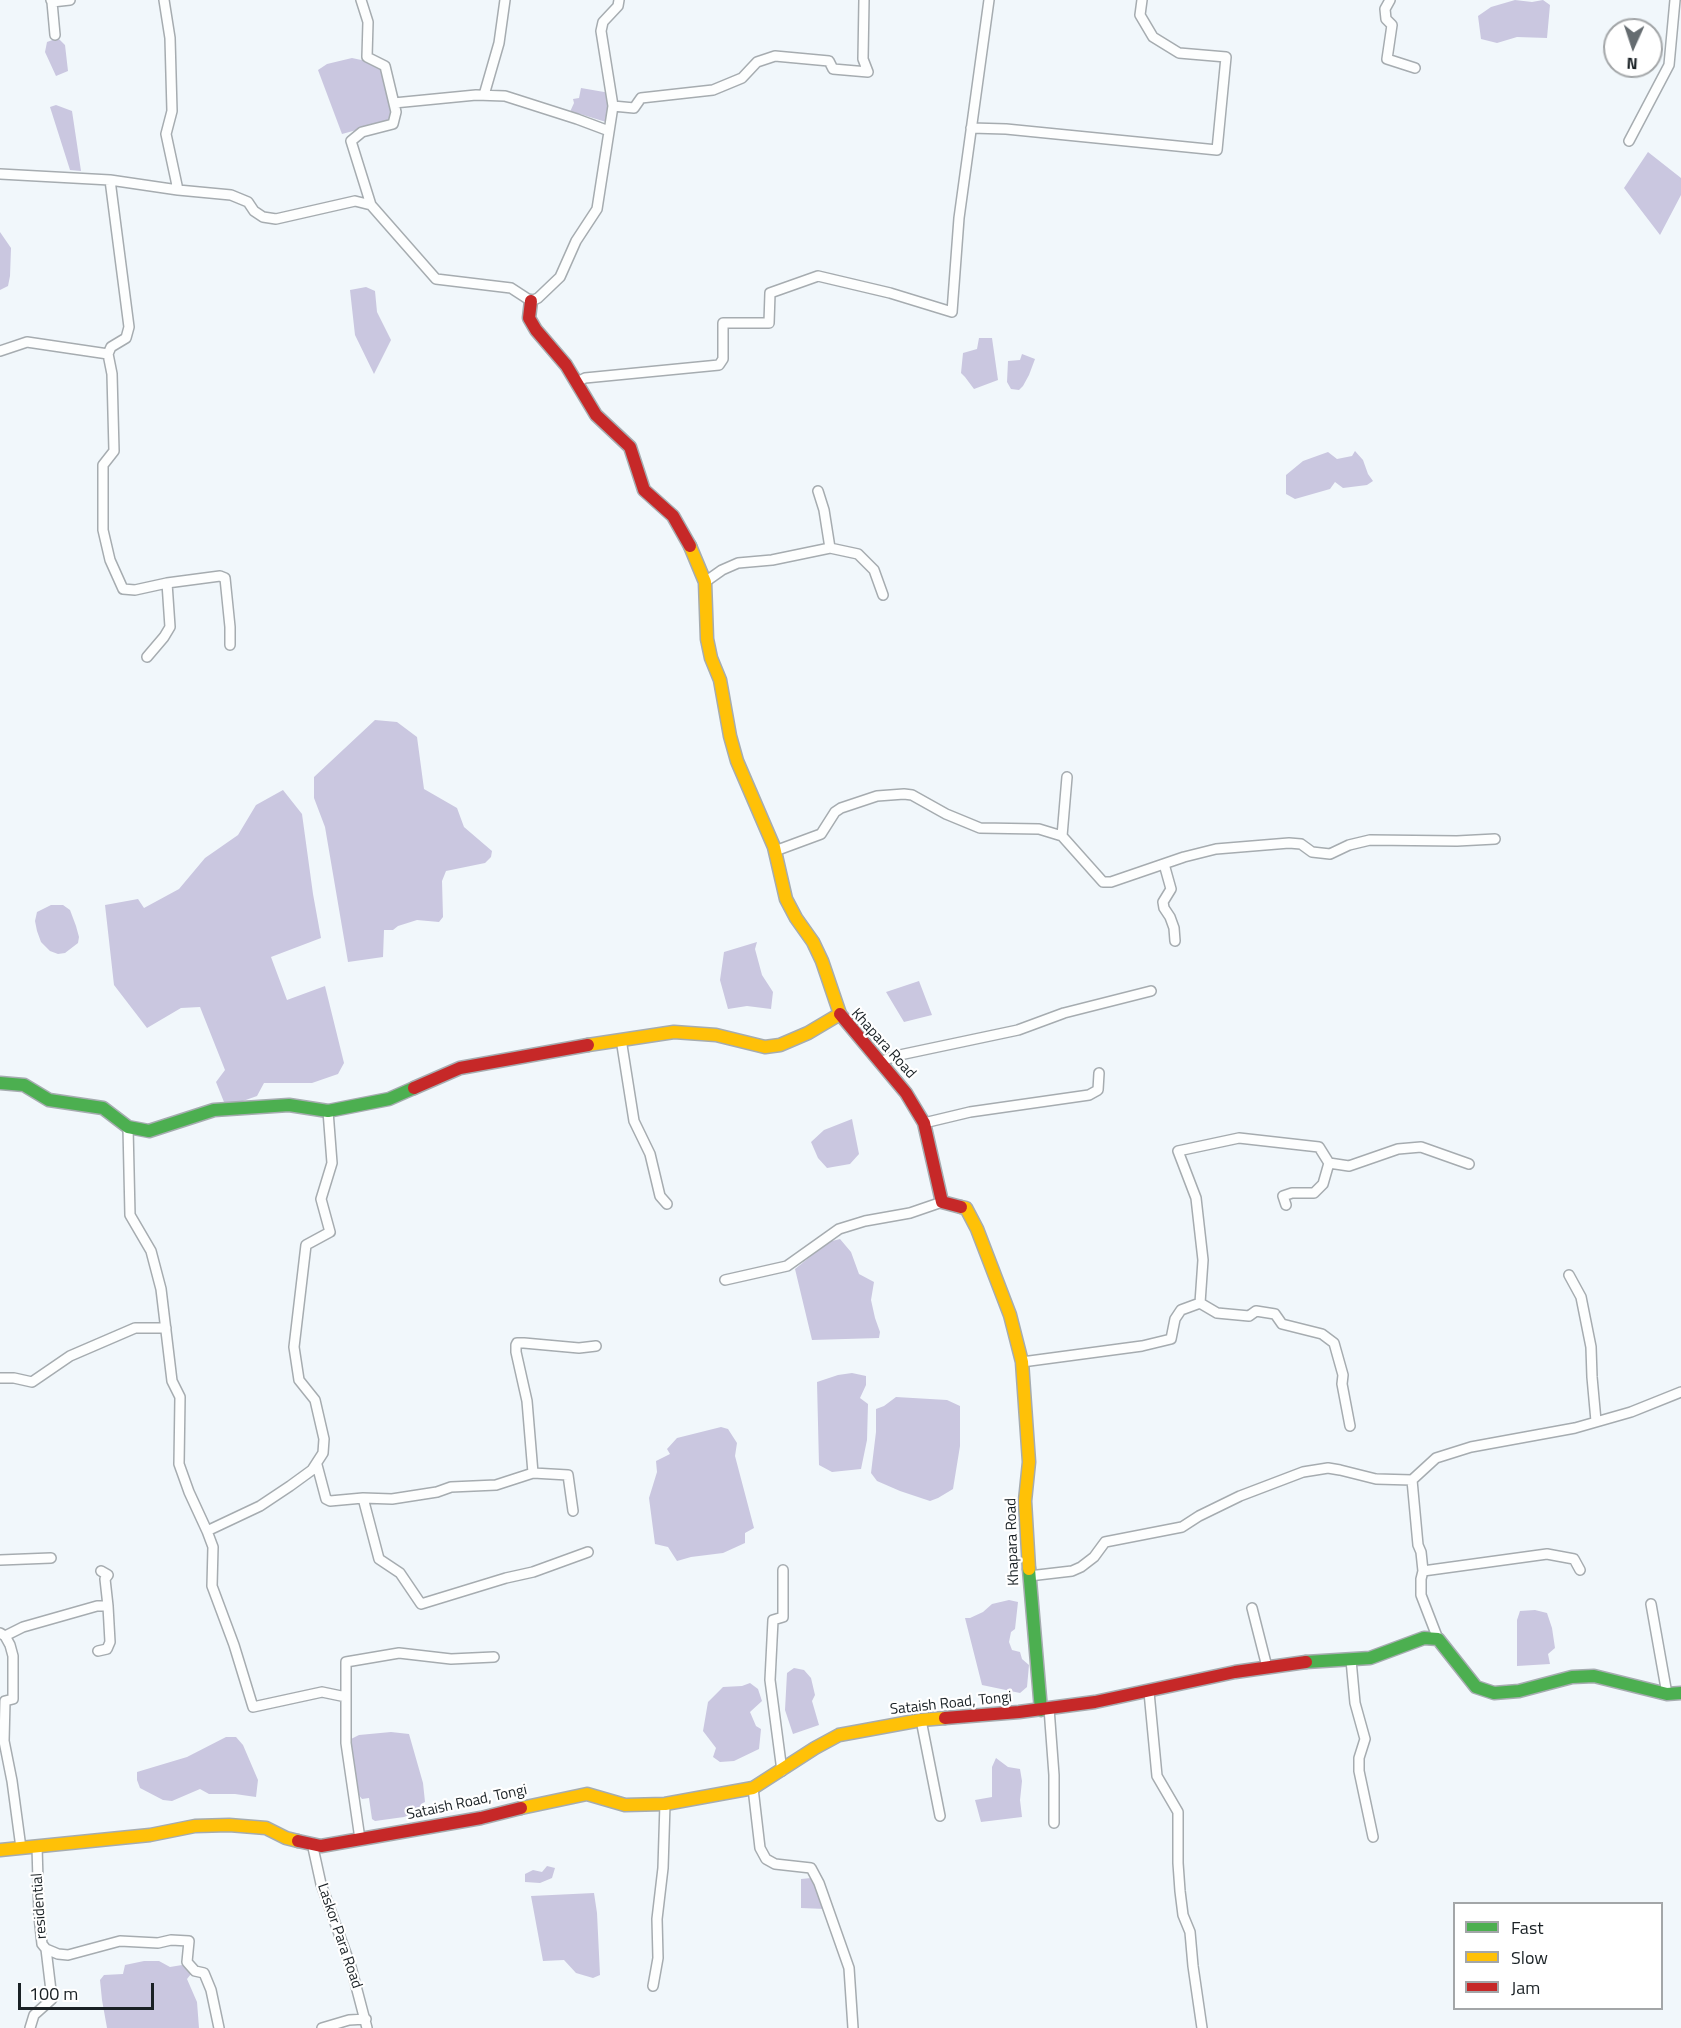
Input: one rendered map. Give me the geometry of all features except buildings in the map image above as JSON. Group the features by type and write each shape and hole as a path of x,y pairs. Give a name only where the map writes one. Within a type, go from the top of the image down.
{"street":[{"path":"55,35 52,1 70,0"},
{"path":"164,0 170,38 172,111 166,134 178,190"},
{"path":"361,0 368,22 367,57 385,66 396,112 393,124 362,132 351,141 371,205 436,279 511,288 531,301"},
{"path":"484,95 499,43 505,0"},
{"path":"531,301 538,298 560,277 576,241 597,209 613,106 601,31 603,21 618,6 619,0"},
{"path":"613,106 634,108 641,98 713,90 742,78 757,62 775,56 829,61 833,69 868,72 863,59 864,0"},
{"path":"577,382 585,378 719,365 723,359 723,323 769,323 770,293 818,276 890,293 952,312 959,218 988,0"},
{"path":"971,128 1006,129 1217,150 1226,57 1179,53 1153,37 1140,15 1143,0"},
{"path":"1390,0 1385,9 1386,19 1392,26 1387,59 1415,68"},
{"path":"1629,141 1669,65 1675,0"},
{"path":"394,103 484,95 505,96 577,118 609,131"},
{"path":"0,174 110,180 231,195 248,202 254,211 263,217 276,219 355,201 371,205"},
{"path":"110,180 129,327 126,338 111,347 108,354 112,374 114,451 103,465 103,530 110,560 123,589 135,590 220,576 225,578 230,645"},
{"path":"531,301 530,318 577,382 596,415 630,447 644,490 673,516 690,545 705,582 707,639 711,658 720,680 730,736 737,760 766,823 786,899 813,942 840,1014"},
{"path":"0,351 27,342 108,354"},
{"path":"818,490 824,510 830,548"},
{"path":"705,582 722,570 738,563 772,560 830,548 858,554 874,570 883,595"},
{"path":"147,657 170,627 167,583"},
{"path":"1062,836 1067,777"},
{"path":"775,851 821,834 835,812 841,808 877,796 904,794 912,795 946,814 980,828 1039,829 1062,836 1103,882 1111,882 1184,857 1216,849 1289,843 1301,844 1312,852 1330,854 1349,845 1370,840 1495,839"},
{"path":"1164,864 1171,889 1163,902 1174,928 1175,941"},
{"path":"880,1062 895,1056 1018,1030 1064,1013 1151,991"},
{"name":"Khapara Road","path":"129,1127 149,1131 214,1110 289,1105 328,1111 389,1099 460,1068 621,1039 674,1032 716,1035 765,1047 780,1045 808,1033 840,1014 906,1092 924,1123 942,1202 966,1208 977,1229 1011,1315 1022,1362 1029,1462 1025,1501 1029,1576 1045,1709"},
{"path":"621,1039 634,1121 650,1154 660,1196 668,1204"},
{"path":"924,1123 970,1112 1089,1095 1098,1090 1099,1073"},
{"path":"0,1083 24,1085 49,1100 103,1108 129,1127 130,1215 151,1251 161,1289 172,1381 180,1397 179,1464 213,1547 212,1586 234,1645 253,1707 322,1692 346,1697"},
{"path":"207,1531 260,1506 317,1465 323,1453 324,1439 315,1400 299,1380 294,1347 306,1245 330,1232 321,1199 332,1163 328,1111"},
{"path":"1200,1303 1203,1260 1196,1198 1178,1151 1239,1138 1318,1147 1329,1163 1349,1166 1398,1149 1421,1147 1469,1164"},
{"path":"1286,1205 1283,1196 1292,1193 1314,1193 1323,1184 1329,1163"},
{"path":"725,1280 787,1266 839,1229 864,1221 910,1214 942,1202"},
{"path":"1569,1275 1581,1297 1591,1347 1596,1421"},
{"path":"1022,1362 1142,1346 1171,1339 1175,1319 1181,1310 1200,1303"},
{"path":"1200,1303 1217,1313 1249,1316 1256,1311 1275,1314 1282,1324 1322,1334 1334,1342 1343,1375 1342,1384 1350,1426"},
{"path":"0,1378 32,1382 70,1356 135,1328 166,1328"},
{"path":"533,1473 527,1401 516,1345 524,1343 579,1348 596,1346"},
{"path":"1029,1576 1072,1571 1094,1557 1105,1542 1182,1527 1240,1496 1303,1472 1328,1468 1376,1479 1412,1480 1436,1458 1472,1447 1575,1428 1631,1412 1681,1392"},
{"path":"317,1465 326,1499 330,1501 363,1498 392,1499 437,1492 452,1487 496,1485 533,1473 568,1475 573,1511"},
{"path":"1412,1480 1418,1545 1423,1571 1421,1595 1438,1639 1476,1686 1494,1693 1518,1691 1572,1677 1594,1676 1667,1694 1681,1693"},
{"path":"363,1498 379,1559 400,1573 421,1604 533,1572 588,1552"},
{"path":"1423,1571 1547,1554 1574,1558 1580,1570"},
{"path":"0,1560 51,1558"},
{"path":"782,1771 770,1680 773,1620 783,1617 783,1570"},
{"path":"98,1651 107,1649 110,1642 105,1579 108,1575 101,1571"},
{"path":"1650,1604 1667,1694"},
{"path":"21,1848 4,1741 5,1701 13,1699 13,1656 10,1645 3,1635 97,1606 108,1606"},
{"path":"1252,1608 1267,1667"},
{"name":"Sataish Road, Tongi","path":"0,1850 150,1835 195,1826 229,1825 266,1828 286,1838 321,1846 481,1818 554,1799 587,1794 625,1804 665,1804 753,1788 839,1735 921,1720 1045,1709 1149,1692 1267,1667 1308,1661 1370,1658 1424,1638 1438,1639"},
{"path":"360,1839 346,1743 346,1662 399,1653 451,1659 494,1657"},
{"path":"1351,1660 1355,1703 1365,1738 1359,1758 1359,1771 1373,1837"},
{"path":"1149,1692 1157,1776 1178,1812 1180,1891 1183,1916 1190,1932 1192,1966 1202,2028"},
{"path":"1045,1709 1054,1774 1054,1823"},
{"path":"921,1720 940,1816"},
{"path":"753,1788 760,1848 766,1859 775,1864 811,1868 819,1883 849,1968 854,2028"},
{"path":"653,1986 658,1958 657,1919 663,1868 665,1804"},
{"name":"Laskor Para Road","path":"312,1843 321,1884 351,1967 367,2023"},
{"name":"residential","path":"30,2028 34,2015 52,1999 46,1949 42,1944 39,1916 37,1846"},
{"path":"46,1949 68,1955 120,1941 158,1943 171,1940 189,1941 187,1962 195,1971 204,1973 219,2028"},
{"path":"322,2028 350,2020 367,2023"}],"shaded area":[{"path":"1515,0 1532,2 1543,0 1550,5 1547,38 1517,37 1497,43 1481,39 1478,16 1491,7"},
{"path":"58,38 65,45 68,71 56,76 45,52 47,42"},
{"path":"352,58 380,64 394,116 382,123 342,134 318,70 327,64"},
{"path":"581,88 610,93 606,122 580,114 576,116 569,114 574,103 573,99 579,98"},
{"path":"56,105 72,111 81,171 70,170 50,107"},
{"path":"1648,152 1681,178 1681,195 1660,235 1624,188"},
{"path":"0,232 11,248 8,286 0,290"},
{"path":"366,287 375,291 377,312 391,340 374,374 355,335 350,290"},
{"path":"979,338 992,338 998,380 974,389 961,373 963,353 977,349"},
{"path":"1022,354 1035,359 1023,386 1019,390 1011,389 1007,382 1008,361 1020,360"},
{"path":"1355,451 1363,460 1373,481 1367,485 1343,488 1335,482 1330,489 1295,499 1286,494 1286,475 1303,461 1328,452 1337,459 1352,456"},
{"path":"375,720 397,722 417,737 424,789 457,808 464,827 492,851 491,857 485,863 446,871 442,881 443,917 439,922 417,920 393,930 384,930 383,957 348,962 325,827 314,798 314,777"},
{"path":"283,790 302,814 321,938 271,957 287,1000 325,986 344,1063 338,1074 312,1083 264,1083 257,1096 226,1107 216,1082 225,1070 200,1007 181,1008 147,1028 114,985 105,905 138,899 144,908 179,889 205,858 238,835 256,805"},
{"path":"51,905 63,905 70,910 76,926 78,943 65,953 58,954 50,951 41,942 37,931 35,921 37,912"},
{"path":"757,942 755,949 762,975 773,992 771,1009 747,1006 728,1009 720,980 724,952"},
{"path":"919,981 932,1015 904,1022 886,992"},
{"path":"852,1119 859,1154 850,1164 827,1168 818,1158 811,1142 824,1130"},
{"path":"840,1239 851,1252 859,1274 874,1282 871,1300 880,1332 879,1338 812,1340 795,1269 828,1242"},
{"path":"852,1373 866,1376 866,1385 860,1398 868,1404 867,1440 861,1469 832,1472 819,1465 817,1382"},
{"path":"896,1397 947,1400 960,1406 960,1446 953,1489 930,1501 877,1481 871,1473 876,1409"},
{"path":"721,1427 728,1429 737,1443 735,1456 754,1528 745,1533 745,1543 723,1553 677,1561 668,1547 655,1544 649,1498 657,1472 656,1461 670,1454 667,1449 677,1438"},
{"path":"1009,1600 1018,1602 1015,1629 1011,1632 1009,1642 1012,1650 1020,1652 1022,1659 1029,1665 1027,1687 1020,1693 982,1685 965,1618 983,1612 992,1604"},
{"path":"1535,1610 1547,1613 1552,1628 1555,1648 1548,1654 1550,1664 1517,1666 1517,1620 1520,1611"},
{"path":"794,1668 804,1670 811,1678 815,1695 812,1701 819,1725 793,1734 785,1710 787,1673"},
{"path":"750,1683 758,1689 762,1701 750,1712 756,1726 761,1729 759,1749 734,1761 720,1762 713,1757 716,1748 703,1731 708,1702 723,1687"},
{"path":"391,1732 409,1734 423,1783 425,1802 414,1809 412,1814 375,1821 372,1819 369,1798 362,1799 357,1793 351,1739 359,1735"},
{"path":"226,1737 236,1737 243,1745 258,1780 256,1797 209,1794 200,1789 172,1801 163,1800 140,1788 137,1772 187,1757"},
{"path":"996,1758 1008,1767 1020,1769 1022,1817 981,1822 975,1800 992,1797 992,1767"},
{"path":"547,1866 555,1868 552,1878 540,1883 525,1882 525,1874 533,1870 542,1872"},
{"path":"811,1878 825,1909 801,1908 801,1879"},
{"path":"594,1893 600,1975 593,1978 576,1973 564,1960 543,1961 531,1896"},
{"path":"159,1961 170,1967 182,1965 191,1974 187,1979 197,2002 199,2028 107,2028 100,1980 104,1975 123,1974 125,1965"}],"traffic: fast":[{"path":"0,1083 24,1085 49,1100 103,1108 128,1127 149,1131 214,1110 289,1105 328,1111 389,1099 414,1088"},
{"path":"1029,1569 1041,1710"},
{"path":"1306,1662 1370,1658 1424,1638 1438,1639 1476,1687 1494,1693 1519,1691 1572,1677 1594,1676 1667,1694 1681,1693"}],"traffic: slow":[{"path":"690,546 705,582 707,639 711,658 720,680 737,761 774,847 786,899 822,961 840,1014"},
{"path":"588,1045 674,1032 716,1035 765,1047 780,1045 808,1033 840,1014"},
{"path":"961,1207 966,1208 977,1229 1010,1315 1022,1362 1029,1462 1025,1501 1029,1569"},
{"path":"521,1808 587,1794 625,1805 665,1804 753,1788 839,1735 921,1720 945,1718"},
{"path":"0,1850 150,1835 195,1826 229,1825 266,1828 298,1841"}],"traffic: jam":[{"path":"531,301 529,318 536,330 566,365 596,415 630,447 644,490 673,516 690,546"},
{"path":"840,1014 906,1093 924,1123 942,1202 961,1207"},
{"path":"414,1088 460,1068 588,1045"},
{"path":"945,1718 1019,1712 1095,1702 1235,1672 1306,1662"},
{"path":"298,1841 321,1846 481,1818 521,1808"}]}
